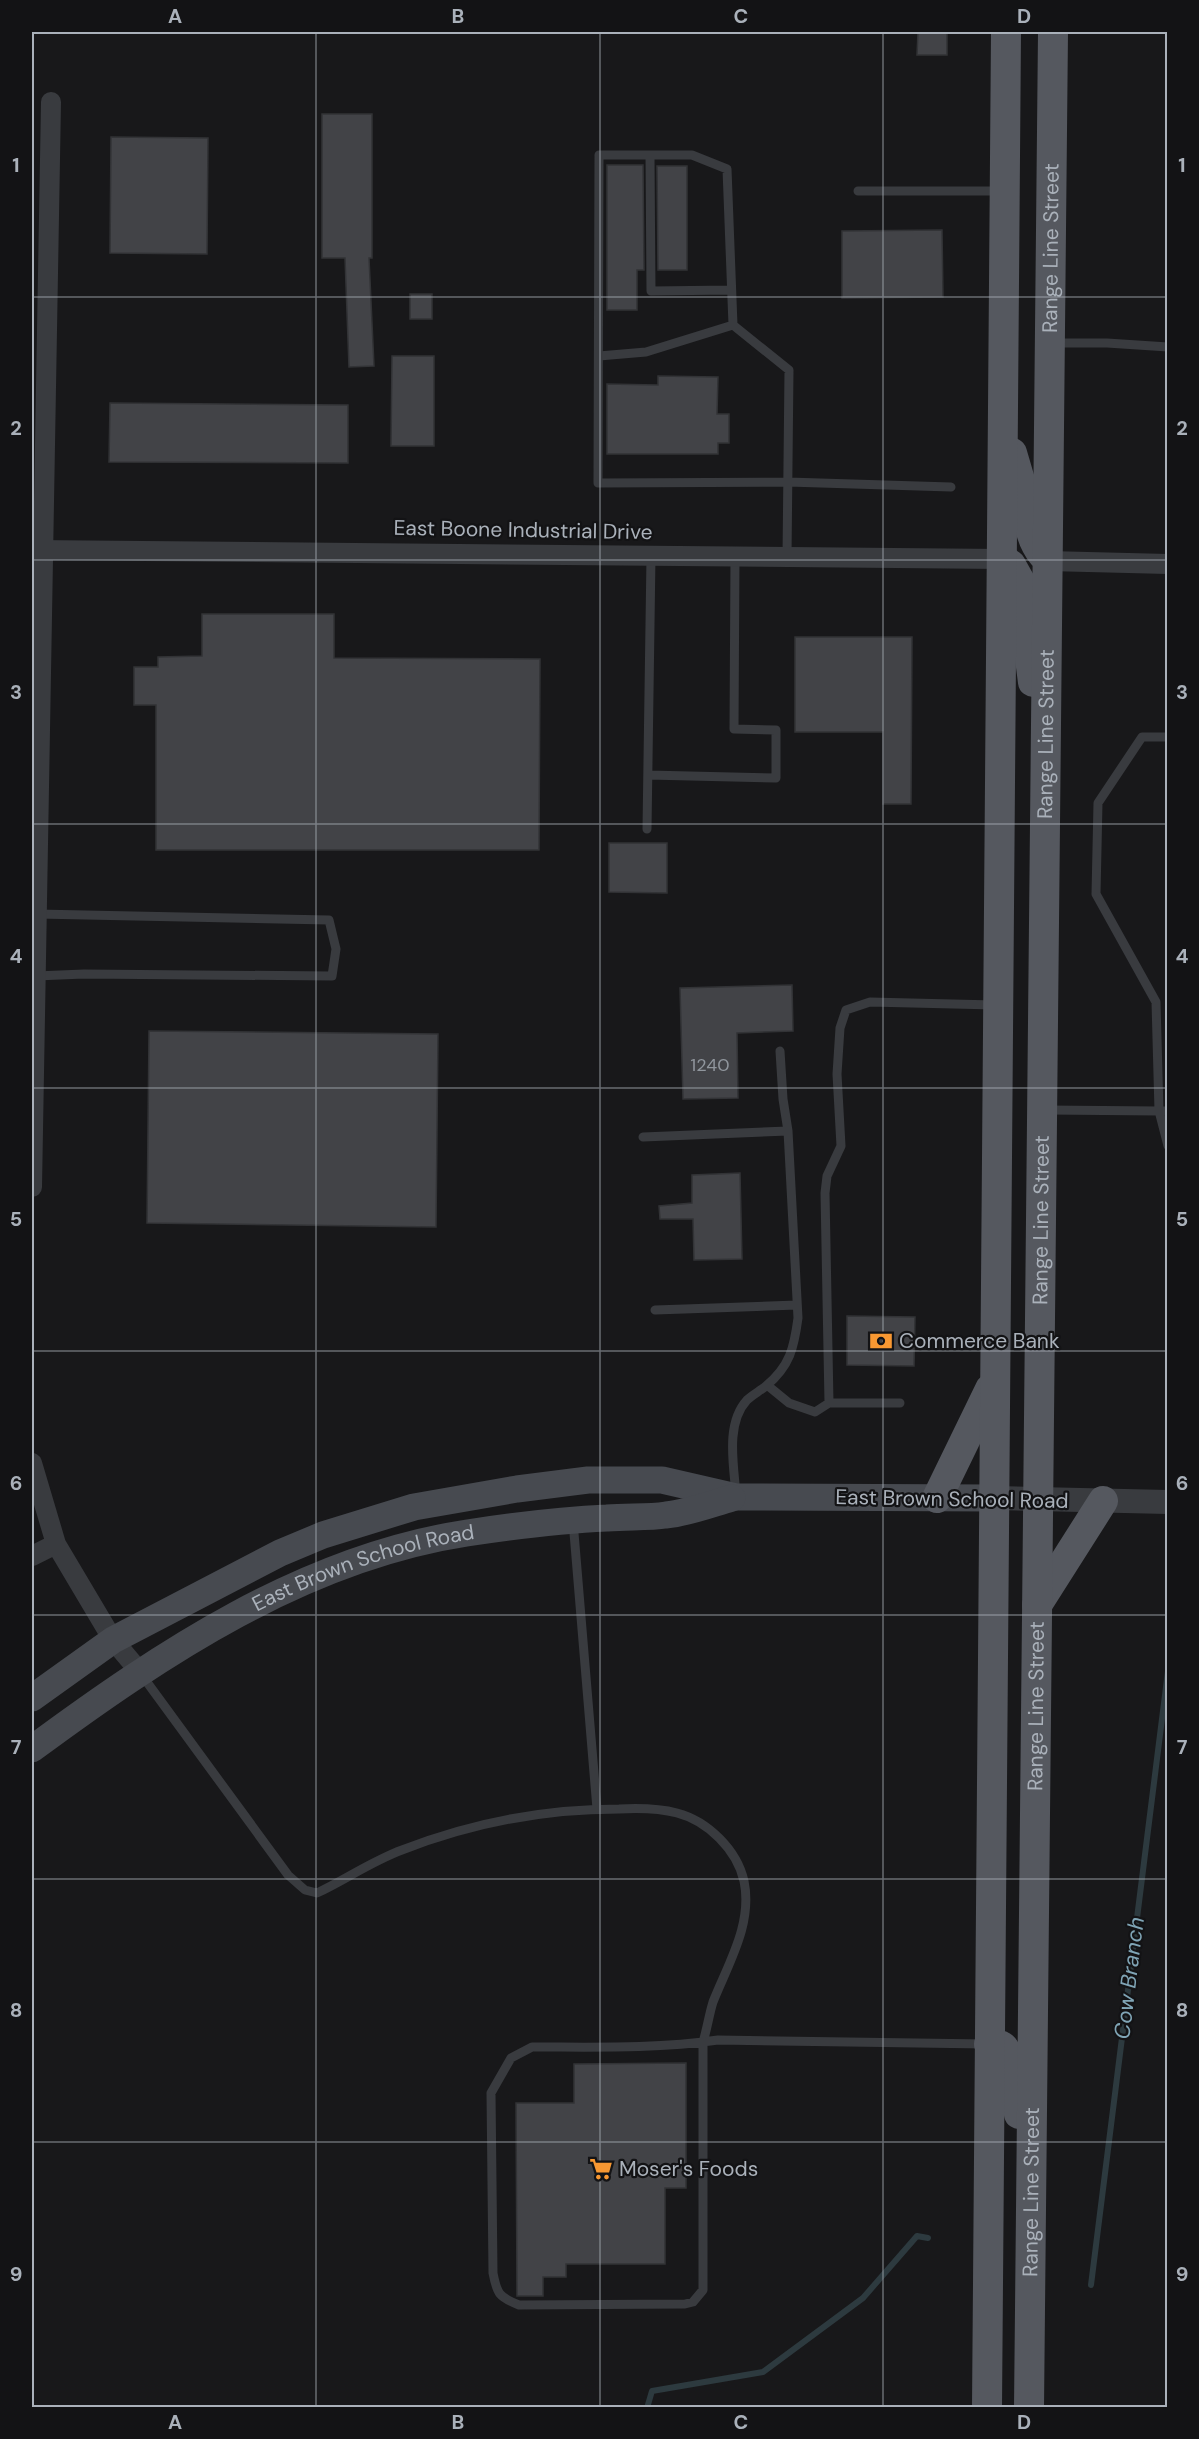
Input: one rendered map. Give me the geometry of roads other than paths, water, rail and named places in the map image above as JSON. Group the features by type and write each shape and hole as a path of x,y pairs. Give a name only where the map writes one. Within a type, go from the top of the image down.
{"main road":[{"name":"Range Line Street","path":"987,2408 1006,32"},
{"name":"Range Line Street","path":"1029,2408 1053,32"},
{"path":"1003,419 1024,495 1028,526 1035,546 1048,561"},
{"path":"1001,559 1011,565 1020,581 1026,640 1046,761"},
{"path":"937,1498 994,1381"},
{"name":"East Brown School Road","path":"32,1698 113,1640 280,1553 323,1534 414,1507 517,1489 588,1480 662,1480 736,1497 993,1498"},
{"name":"East Brown School Road","path":"32,1749 140,1672 197,1636 255,1605 339,1567 397,1548 466,1533 573,1521 667,1515 736,1497"},
{"path":"1038,1605 1103,1501"},
{"path":"989,2044 997,2044 1005,2048 1009,2058 1031,2172"}],"street":[{"path":"32,1187 33,1035 36,976 34,945 37,914 38,550 51,102"},
{"name":"East Boone Industrial Drive","path":"38,550 1001,559"},
{"path":"1048,561 1167,564"},
{"path":"32,1463 56,1544 113,1640 140,1672"},
{"name":"East Brown School Road","path":"993,1498 1167,1502"},
{"path":"32,1556 56,1544"}],"lane":[{"path":"787,557 788,482 789,370 733,325 727,169 692,155 599,155 598,483 788,482 951,487"},
{"path":"650,155 651,291 731,290"},
{"path":"858,191 1005,191"},
{"path":"599,356 646,352 733,325"},
{"path":"1050,342 1167,347"},
{"path":"647,829 651,556"},
{"path":"648,775 776,778 776,730 734,729 735,556"},
{"path":"1167,737 1142,736 1098,803 1096,894 1156,1002 1167,1146"},
{"path":"36,976 84,974 332,975 336,949 329,920 37,914"},
{"path":"829,1403 825,1193 827,1176 841,1146 837,1074 840,1028 846,1010 870,1002 997,1005"},
{"path":"1156,1002 1167,1002"},
{"path":"736,1497 732,1440 738,1418 746,1401 784,1368 794,1348 797,1305 788,1131 780,1051"},
{"path":"1041,1109 1163,1111"},
{"path":"643,1137 788,1131"},
{"path":"655,1310 797,1305"},
{"path":"767,1385 789,1403 815,1412 829,1403 900,1403"},
{"path":"573,1521 597,1809"},
{"path":"140,1672 288,1875 305,1890 317,1893 400,1850 473,1828 525,1816 597,1809 652,1808 679,1813 699,1822 714,1833 728,1848 744,1881 745,1898 741,1937 712,2005 704,2042 703,2290 693,2302 685,2304 519,2305 505,2300 497,2291 493,2273 491,2093 511,2058 532,2047 676,2046 704,2042 718,2040 989,2044"}],"waterway":[{"name":"Cow Branch","path":"1091,2285 1168,1671"},
{"name":"Cow Branch","path":"647,2408 652,2391 763,2372 863,2298 917,2236 928,2238"}],"place":[{"name":"Commerce Bank","path":"881,1341"},
{"name":"Moser's Foods","path":"601,2169"}]}
